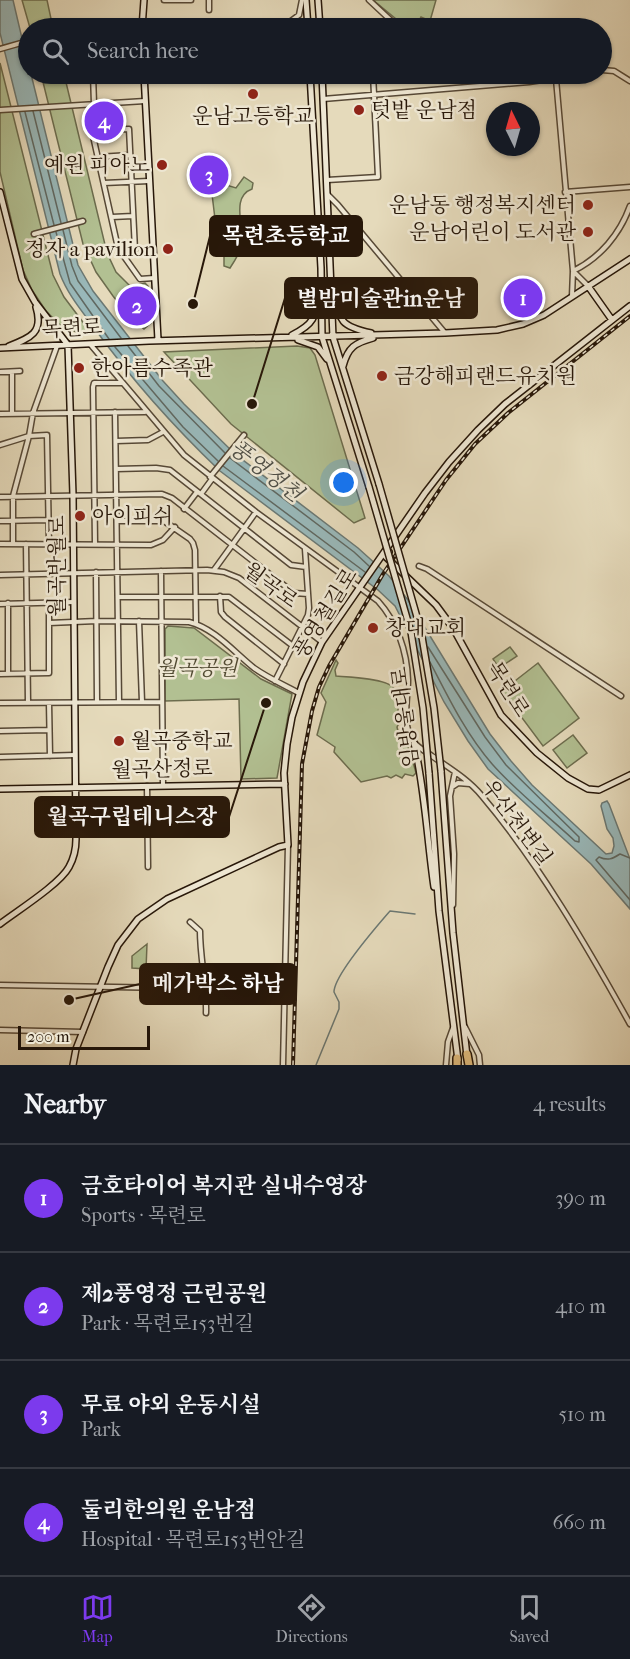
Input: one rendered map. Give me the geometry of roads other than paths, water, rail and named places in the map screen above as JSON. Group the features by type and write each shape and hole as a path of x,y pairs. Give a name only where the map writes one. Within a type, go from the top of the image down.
{"highway":[{"path":"466,1054 469,1065"}],"main road":[{"path":"143,18 144,0"},
{"path":"304,0 307,18"},
{"path":"318,0 319,18"},
{"path":"144,84 158,340"},
{"name":"임방울대로","path":"311,84 321,268 322,337 411,632 423,708 440,911 458,1063"},
{"path":"322,84 333,336 343,368"},
{"path":"0,192 22,279 34,302 68,345"},
{"name":"목련로","path":"2,348 158,340 484,331 523,324 544,315 630,259"},
{"path":"288,337 306,328 312,322 321,268 330,268"},
{"path":"330,268 342,321 350,328 381,335"},
{"path":"588,286 612,320 630,306"},
{"path":"2,348 28,338 34,332 39,323 34,302"},
{"name":"풍영철길로","path":"288,845 285,784 287,744 299,693 311,661 322,642 360,586 402,532 402,527 449,462 489,419 612,320"},
{"path":"343,368 347,351 352,345 381,335"},
{"path":"288,337 318,347 332,368"},
{"name":"월곡반월로","path":"68,345 74,544 76,787"},
{"name":"임방울대로","path":"343,368 421,631 434,708 441,771 453,929 466,1054"},
{"name":"목련로","path":"385,555 436,605 455,632 493,703 519,736 537,753 568,778 588,789 599,789 630,775"},
{"path":"414,743 420,774 428,853 440,911"},
{"name":"월곡산정로","path":"0,789 285,784"},
{"path":"0,924 69,869 76,847 76,787"},
{"path":"73,1065 99,987 118,945 130,928 150,909 167,899 288,845"}],"street":[{"path":"164,0 191,0"},
{"path":"209,0 209,10"},
{"path":"295,18 299,15 304,0"},
{"path":"369,0 388,18"},
{"path":"0,49 18,44"},
{"path":"612,71 630,81"},
{"path":"93,84 94,104"},
{"path":"327,180 378,177 373,84"},
{"path":"323,99 499,84"},
{"path":"556,84 573,272 572,298"},
{"path":"1,110 145,101"},
{"path":"123,256 135,250 129,129 97,130 93,132 118,248 123,256 140,279 154,278"},
{"path":"98,157 130,155"},
{"path":"104,183 149,181"},
{"path":"565,192 630,187"},
{"path":"327,195 338,205 445,333"},
{"path":"573,272 614,238 630,206"},
{"path":"112,217 133,216"},
{"path":"34,234 83,221"},
{"path":"573,272 588,286"},
{"path":"92,343 146,412 184,455 256,512 360,586 384,608 400,638 405,655 408,678 408,728 414,743"},
{"path":"13,544 13,496 33,413 57,345"},
{"path":"0,372 20,371"},
{"path":"12,372 12,414"},
{"path":"95,543 94,383 123,383"},
{"path":"115,412 119,702"},
{"path":"0,414 146,412"},
{"path":"116,441 148,440 163,432"},
{"path":"0,445 29,436 47,435 49,544"},
{"path":"184,509 200,494 242,437"},
{"path":"116,469 162,468 170,471 291,565 306,567"},
{"path":"0,497 162,494 172,498 294,593 308,594"},
{"path":"214,571 256,512"},
{"path":"0,521 48,520"},
{"path":"117,521 160,520 175,527 194,543 196,623"},
{"path":"0,544 154,544 166,538 175,527"},
{"path":"26,544 28,703"},
{"path":"275,681 309,608 305,548"},
{"path":"419,566 427,568 621,696"},
{"name":"월곡로","path":"0,575 195,571 233,574 322,642"},
{"path":"96,572 96,702"},
{"path":"160,572 163,785"},
{"path":"220,596 222,612 225,616 284,664"},
{"path":"118,597 230,597 293,646"},
{"path":"0,603 74,602"},
{"path":"8,603 8,674"},
{"path":"0,674 49,673 49,603"},
{"path":"49,623 97,621 196,623 216,636 256,669 299,693"},
{"path":"139,621 142,702"},
{"path":"0,703 162,702"},
{"path":"49,703 50,756"},
{"path":"0,731 50,730"},
{"name":"우산천변길","path":"414,743 470,784 520,844 630,1024"},
{"path":"0,757 75,755"},
{"path":"453,929 451,788 455,772"},
{"path":"451,788 458,783 470,784"},
{"path":"147,786 148,867"},
{"path":"284,1065 288,845"},
{"path":"190,922 200,931 201,967 206,989 207,1013"},
{"path":"0,985 285,990"},
{"path":"464,1025 479,1055 480,1065"},
{"path":"446,1065 448,1042 454,1027"},
{"path":"0,1030 83,1032"}],"water":[{"path":"0,0 13,0 18,21 18,84 33,84 78,265 93,291 163,381 235,454 358,548 389,576 408,600 490,734 511,761 532,785 606,854 612,853 614,846 601,806 607,801 630,859 630,909 591,864 488,769 444,702 395,606 378,590 220,471 139,385 76,303 60,274 0,33"}],"waterway":[{"path":"316,1065 339,1009 339,1002 334,992 348,963 390,911 415,914"}],"railway":[{"path":"293,1065 302,764 319,687 383,574 446,480 475,444 508,413 630,316"}],"place":[{"name":"운남고등학교","path":"253,94"},
{"name":"텃밭 운남점","path":"359,110"},
{"name":"둘리한의원 운남점","path":"104,121"},
{"name":"예원 피아노","path":"162,165"},
{"name":"무료 야외 운동시설","path":"209,175"},
{"name":"운남동 행정복지센터","path":"588,205"},
{"name":"운남어린이 도서관","path":"588,232"},
{"name":"정자 a pavilion","path":"168,249"},
{"name":"금호타이어 복지관 실내수영장","path":"523,298"},
{"name":"목련초등학교","path":"193,304"},
{"name":"제2풍영정 근린공원","path":"137,306"},
{"name":"한아름수족관","path":"79,368"},
{"name":"금강해피랜드유치원","path":"382,376"},
{"name":"별밤미술관in운남","path":"252,404"},
{"name":"아이피쉬","path":"80,516"},
{"name":"창대교회","path":"373,628"},
{"name":"월곡구립테니스장","path":"266,703"},
{"name":"월곡중학교","path":"119,741"},
{"name":"메가박스 하남","path":"69,1000"}],"water label":[{"name":"풍영정천","path":"266,471"}],"park label":[{"name":"월곡공원","path":"197,668"}]}
